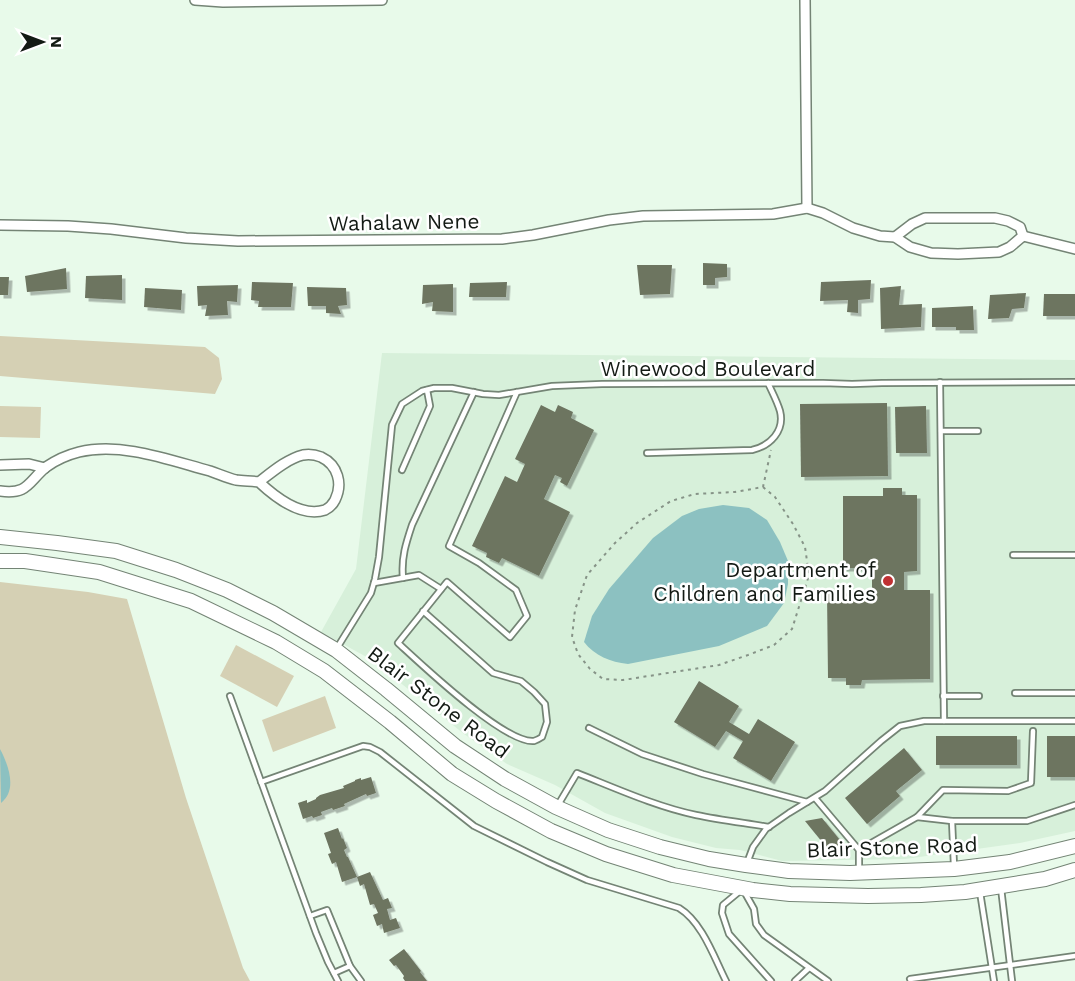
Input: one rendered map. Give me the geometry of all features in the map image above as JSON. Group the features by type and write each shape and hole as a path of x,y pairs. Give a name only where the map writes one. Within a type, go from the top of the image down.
{"main road":[{"name":"Blair Stone Road","path":"0,537 116,551 176,570 227,590 273,613 336,650 455,746 505,779 556,807 608,830 660,847 709,859 789,871 860,872 954,869 1010,862 1075,846"},
{"path":"0,561 25,561 99,572 191,602 276,642 324,671 452,774 544,828 606,854 663,872 743,889 790,894 868,896 921,895 980,889 1045,879 1075,870"},
{"path":"324,671 336,650"},
{"path":"544,828 556,807"},
{"path":"743,889 746,865"},
{"path":"954,869 956,892"}],"street":[{"path":"195,0 223,2 382,0"},
{"path":"805,0 807,208 853,228 880,236 895,237 910,247 931,253 999,252 1010,247 1023,236"},
{"name":"Wahalaw Nene","path":"0,225 68,226 238,241 502,239 643,216 772,214 807,208"},
{"path":"895,237 912,224 925,218 1008,220 1020,227 1023,236"},
{"path":"1023,236 1075,249"},
{"path":"0,491 26,489 45,468 59,459 81,451 121,450 145,454 237,480 259,482 287,505 309,511 326,510 339,492 339,480 335,468 328,460 316,455 303,455 289,461 259,482"},
{"path":"0,465 29,464 45,468"}],"lane":[{"path":"940,382 944,721"},
{"name":"Winewood Boulevard","path":"336,650 371,593 374,583 379,557 392,425 402,404 422,391 452,388 499,396 562,386 1075,382"},
{"path":"647,453 752,450 764,447 773,439 781,423 780,412 768,383"},
{"path":"402,470 430,406 427,390"},
{"path":"404,578 402,568 404,548 412,525 474,392"},
{"path":"423,611 493,673 521,681 534,692 545,704 547,722 542,737 532,741 513,735 479,714 398,643 423,611 447,582 510,637 527,616 516,591 479,563 449,546 517,392"},
{"path":"941,431 978,431"},
{"path":"1013,555 1075,555"},
{"path":"374,583 419,575 441,589"},
{"path":"1015,693 1075,693"},
{"path":"230,696 310,916 338,981"},
{"path":"943,696 979,696"},
{"path":"746,865 753,847 766,829 825,791 900,726 924,721 1075,721"},
{"path":"589,728 642,754 808,802"},
{"path":"859,850 917,817 943,790 1008,791 1031,783 1033,731"},
{"path":"261,782 363,746 370,747 380,752 474,826 587,879 679,908 688,913 697,924 726,981"},
{"path":"556,807 577,773 695,815 770,827"},
{"path":"815,798 859,850 860,872"},
{"path":"917,817 951,821 1027,821 1075,805"},
{"path":"951,821 954,869"},
{"path":"1001,886 1012,981"},
{"path":"771,981 729,934 722,913 723,905 743,889 754,909 756,924 764,935 828,981"},
{"path":"980,889 994,981"},
{"path":"310,916 327,910 350,966 362,981"},
{"path":"910,981 910,979 1075,956"},
{"path":"334,973 350,966"},
{"path":"795,981 809,968"}],"path":[{"path":"763,487 773,439"},
{"path":"763,487 775,497 805,547 809,575 792,629 774,645 748,656 710,667 623,680 603,679 590,669 578,654 572,637 575,610 587,575 615,543 637,523 671,501 695,494 735,492 763,487"}],"shaded area":[{"path":"0,336 205,347 219,358 222,379 215,394 0,376"},
{"path":"382,353 1075,360 1075,831 1020,843 905,859 782,861 672,837 605,813 555,785 507,764 464,734 372,660 321,632 356,569"},
{"path":"0,406 41,407 40,438 0,437"},
{"path":"0,582 127,599 186,798 243,968 250,981 0,981"},
{"path":"236,645 294,676 277,707 220,676"},
{"path":"325,696 336,728 273,752 262,720"}],"water":[{"path":"723,505 749,508 767,520 788,561 788,584 784,603 767,626 719,646 628,664 603,658 588,647 584,642 592,616 609,589 653,538 682,516 699,509"},
{"path":"0,749 10,777 9,791 1,803"}],"building":[{"path":"703,263 727,264 727,277 715,278 715,285 703,285"},
{"path":"637,265 672,265 670,294 640,295"},
{"path":"66,268 67,289 27,292 25,276"},
{"path":"122,275 122,300 85,298 86,276"},
{"path":"0,277 9,277 8,295 0,295"},
{"path":"871,280 870,299 858,300 858,313 847,312 848,300 820,301 821,282"},
{"path":"252,282 293,283 291,307 258,307 259,301 251,300"},
{"path":"507,282 506,297 469,297 470,283"},
{"path":"453,284 453,312 432,311 433,302 422,304 423,285"},
{"path":"238,285 237,302 227,301 228,315 205,316 207,305 198,306 197,286"},
{"path":"901,286 899,305 922,304 921,327 881,329 880,288"},
{"path":"307,287 346,288 347,305 338,306 341,314 326,313 326,306 308,306"},
{"path":"145,288 182,290 181,310 144,307"},
{"path":"1026,293 1024,308 1012,309 1009,318 988,319 990,295"},
{"path":"1044,294 1075,294 1075,316 1043,316"},
{"path":"973,306 974,330 932,327 932,308"},
{"path":"887,403 888,476 801,477 800,404"},
{"path":"541,405 555,412 558,405 573,412 571,418 594,430 567,486 560,482 562,478 555,475 544,499 570,512 539,576 502,558 499,563 486,557 487,553 472,546 505,476 517,482 525,464 515,459"},
{"path":"926,406 927,453 896,453 895,407"},
{"name":"Department of Children and Families","path":"883,488 902,488 902,495 917,495 917,571 904,572 904,590 930,590 930,679 862,680 861,685 846,685 846,678 828,678 827,593 872,594 872,568 843,568 843,496 883,496"},
{"path":"699,681 739,706 729,722 749,734 758,719 795,742 771,781 733,758 743,741 726,731 715,747 674,722"},
{"path":"936,736 1017,736 1017,765 936,765"},
{"path":"1047,736 1075,736 1075,777 1047,777"},
{"path":"904,748 922,770 896,791 900,796 867,824 845,798"},
{"path":"371,777 376,793 367,796 366,794 344,804 345,806 321,812 322,815 303,819 298,803 307,800 307,803 320,795 344,788 343,786 355,780"},
{"path":"822,818 844,845 827,848 805,821"},
{"path":"338,828 347,848 344,850 357,877 342,882 336,862 332,864 328,854 331,853 324,833"},
{"path":"370,872 383,900 388,898 392,908 387,909 390,920 396,918 400,928 384,933 382,924 377,926 373,915 378,913 374,904 370,905 364,884 360,886 357,877"},
{"path":"404,949 427,981 405,981 396,965 394,966 389,960"}],"place":[{"name":"Department of Children and Families","path":"888,581"}]}
